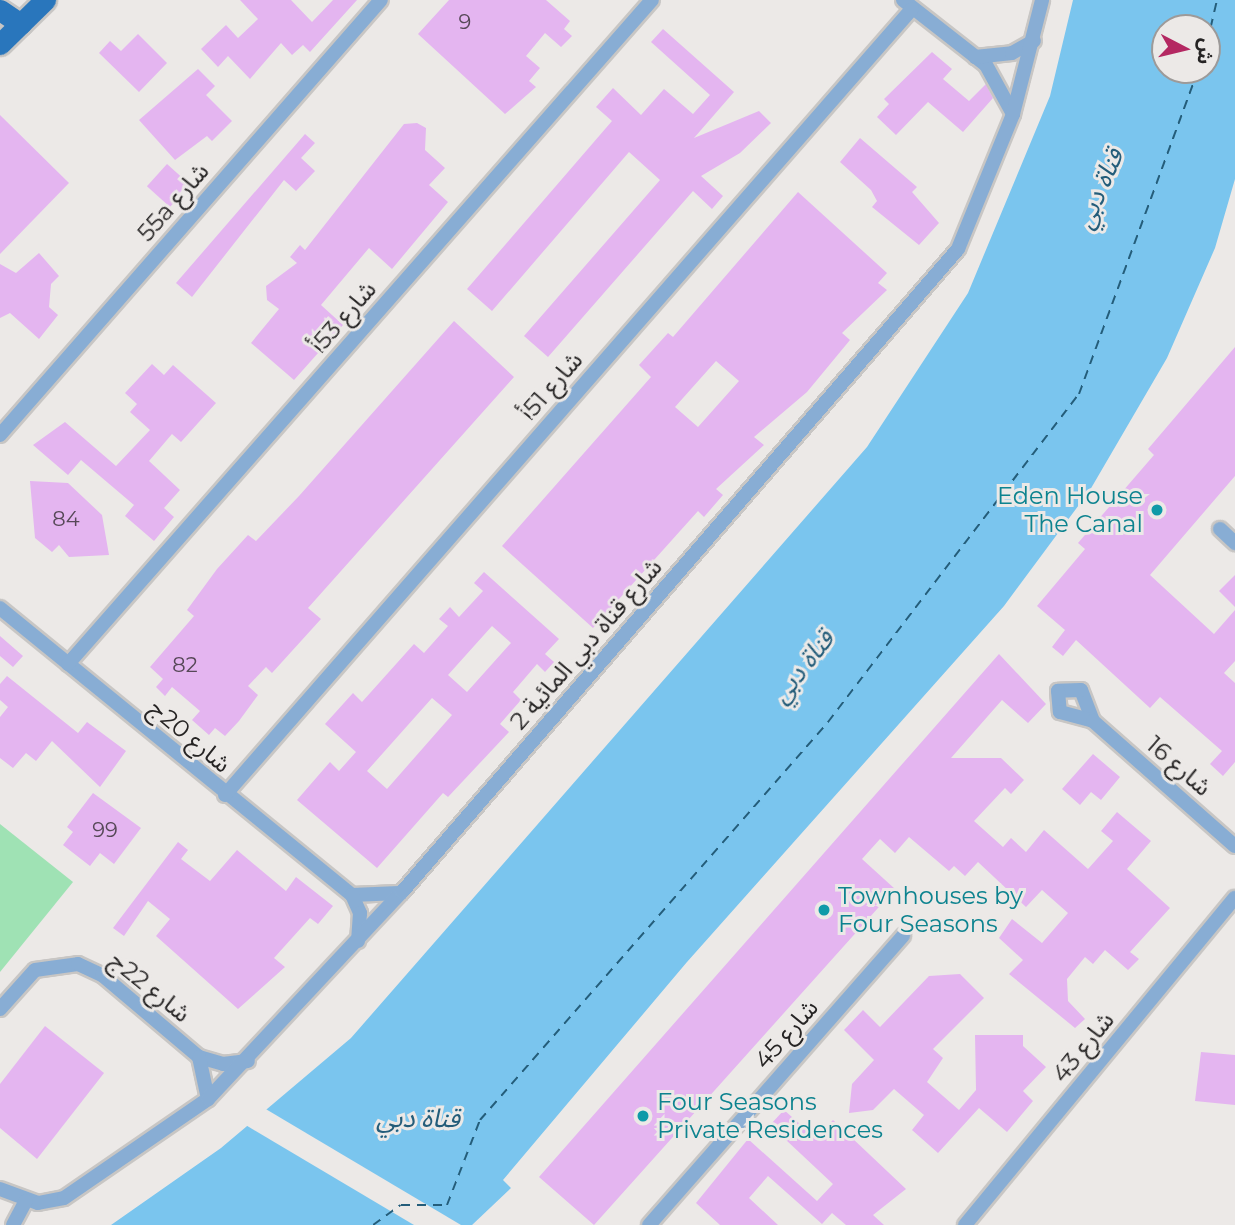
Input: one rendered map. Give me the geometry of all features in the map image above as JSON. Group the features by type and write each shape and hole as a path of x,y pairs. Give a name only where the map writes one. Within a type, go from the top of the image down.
{"main road":[{"path":"0,44 45,0"},
{"path":"0,10 21,24"}],"street":[{"name":"55a شارع","path":"0,435 381,0"},
{"name":"شارع 53أ","path":"68,664 652,0"},
{"name":"شارع قناة دبي المائية 2","path":"26,1200 77,1192 208,1099 248,1061 402,892 951,258 972,225 1013,114 1034,41 1042,0"},
{"path":"908,4 975,57 1004,88 1013,114"},
{"name":"شارع 51أ","path":"225,795 908,4"},
{"path":"975,57 1012,53 1034,41"},
{"path":"1220,529 1235,543"},
{"name":"شارع 20ج","path":"0,608 225,795 352,895"},
{"name":"شارع 16","path":"1093,721 1235,846"},
{"path":"352,895 372,899 402,892"},
{"path":"352,895 360,913 358,941"},
{"name":"شارع 43","path":"965,1225 1235,898"},
{"name":"شارع 45","path":"649,1225 903,936"},
{"name":"شارع 22ج","path":"0,1009 35,970 67,961 102,975 200,1057 223,1064 248,1061"},
{"name":"شارع 22ج","path":"200,1057 208,1099"},
{"path":"0,1189 26,1200 13,1225"}],"green space":[{"path":"0,824 73,882 0,972"}],"water":[{"name":"قناة دبي","path":"1073,0 1235,0 1235,179 1215,248 1167,358 1090,490 1004,606 687,962 503,1180 511,1188 472,1225 111,1225 221,1148 351,1038 867,447 968,293 1050,96"}],"pier":[{"path":"264,1108 461,1225 414,1225 244,1124"}],"building":[{"path":"240,0 291,0 312,22 333,0 357,0 310,52 303,45 292,55 281,43 250,79 228,56 218,67 201,49 226,25 238,38 258,19"},
{"path":"449,0 546,0 570,21 564,29 572,36 561,47 545,33 526,56 540,68 529,81 536,87 505,114 418,34"},
{"path":"663,29 734,92 694,138 759,111 771,123 740,153 701,176 723,196 712,209 693,191 548,357 524,336 660,180 629,152 492,311 467,289 612,121 596,107 613,88 641,115 664,89 693,114 710,95 651,42"},
{"path":"138,34 167,63 139,92 99,53 110,41 121,51"},
{"path":"932,52 952,69 943,79 969,101 986,84 993,98 963,132 928,102 896,135 877,117 889,104 884,99"},
{"path":"198,69 215,86 206,95 232,121 212,141 207,136 175,160 139,120"},
{"path":"0,115 69,183 0,254"},
{"path":"417,123 426,128 425,150 445,168 429,185 448,202 392,269 369,248 321,305 343,325 294,380 251,343 279,309 267,300 266,286 297,263 290,257 300,245 305,250 404,124"},
{"path":"305,134 315,143 301,158 315,171 296,191 284,180 192,297 176,283"},
{"path":"860,138 917,187 912,192 939,223 919,245 872,207 877,201 871,190 840,162"},
{"path":"167,164 190,185 170,207 147,186"},
{"path":"798,192 887,273 878,283 887,290 842,333 850,340 807,392 754,437 764,445 716,489 723,495 704,517 698,511 593,628 502,546 651,377 639,365 668,333 673,337","holes":["716,361 739,381 698,427 675,407"]},
{"path":"39,253 59,276 51,284 49,307 58,315 39,339 10,313 0,318 0,264 16,273"},
{"path":"454,321 514,377 308,608 321,619 272,673 266,667 248,686 258,695 239,721 225,736 215,728 209,735 192,720 200,711 172,687 165,696 156,687 163,679 150,667 194,616 187,610 217,569 248,535 256,541"},
{"path":"1235,347 1235,476 1150,575 1214,634 1235,610 1235,661 1224,673 1235,683 1235,762 1223,776 1210,764 1222,751 1160,697 1150,708 1076,640 1063,656 1052,647 1065,630 1037,606 1085,549 1078,543 1154,455 1148,449"},
{"path":"152,364 164,375 173,365 216,403 181,442 172,434 149,461 180,490 164,508 174,517 154,541 125,516 134,505 81,460 68,475 33,445 65,422 116,466 150,430 130,412 137,404 125,393"},
{"path":"30,481 68,483 102,515 109,555 69,557 59,545 52,552 35,538"},
{"path":"484,572 559,639 545,654 554,662 545,672 537,664 513,692 521,700 500,724 509,732 448,797 443,793 377,868 297,800 330,762 339,771 356,752 325,724 353,693 362,702 414,644 424,653 448,626 439,619 450,607 459,617 483,591 474,583","holes":["492,626 511,643 467,692 448,675","432,698 452,715 387,789 367,771"]},
{"path":"1235,575 1235,607 1219,591"},
{"path":"0,636 23,656 13,667 0,656"},
{"path":"999,654 1046,704 1028,723 1002,700 951,758 1001,758 1024,780 1011,794 1005,788 974,821 1003,847 1011,838 1026,852 1044,830 1088,869 1113,841 1101,831 1117,812 1151,841 1127,869 1170,908 1130,952 1139,959 1128,970 1105,950 1093,964 1085,957 1067,979 1068,1001 1085,1019 1075,1028 1009,974 1023,960 999,938 1012,919 1042,943 1068,913 1042,890 1026,907 978,862 965,876 954,866 949,871 909,837 895,853 880,839 862,859 895,889 594,1225 539,1177"},
{"path":"7,676 78,733 87,722 126,751 100,787 52,741 36,761 26,753 13,768 0,758 0,717 8,707 0,700 0,684"},
{"path":"1093,754 1120,777 1101,800 1091,792 1080,805 1062,789"},
{"path":"93,793 141,828 114,864 100,853 90,866 63,845 73,832 67,827"},
{"path":"178,842 188,850 181,859 210,881 237,850 286,891 296,877 333,906 318,924 310,918 274,958 285,967 238,1009 156,936 170,919 148,901 124,936 113,928"},
{"path":"960,974 984,998 933,1049 943,1058 927,1082 959,1110 976,1090 975,1035 1023,1035 1023,1046 1046,1067 1023,1091 1033,1101 1007,1132 979,1108 938,1153 912,1130 924,1115 894,1089 873,1110 849,1113 852,1084 874,1060 844,1030 863,1010 880,1027 929,976"},
{"path":"45,1026 104,1073 37,1159 0,1128 0,1084"},
{"path":"1201,1052 1235,1055 1235,1105 1195,1101"},
{"path":"784,1110 816,1138 833,1120 906,1189 873,1215 884,1225 846,1225 832,1213 822,1224 768,1176 749,1198 778,1225 720,1225 696,1203 748,1139 817,1201 833,1184 770,1125"}],"ferry route":[{"path":"1214,14 1217,0"},
{"path":"373,1225 401,1205 447,1205 480,1120 828,722 1079,394 1193,84"}],"place":[{"name":"Eden House The Canal","path":"1157,510"},
{"name":"Townhouses by Four Seasons","path":"824,910"},
{"name":"Four Seasons Private Residences","path":"643,1116"}]}
